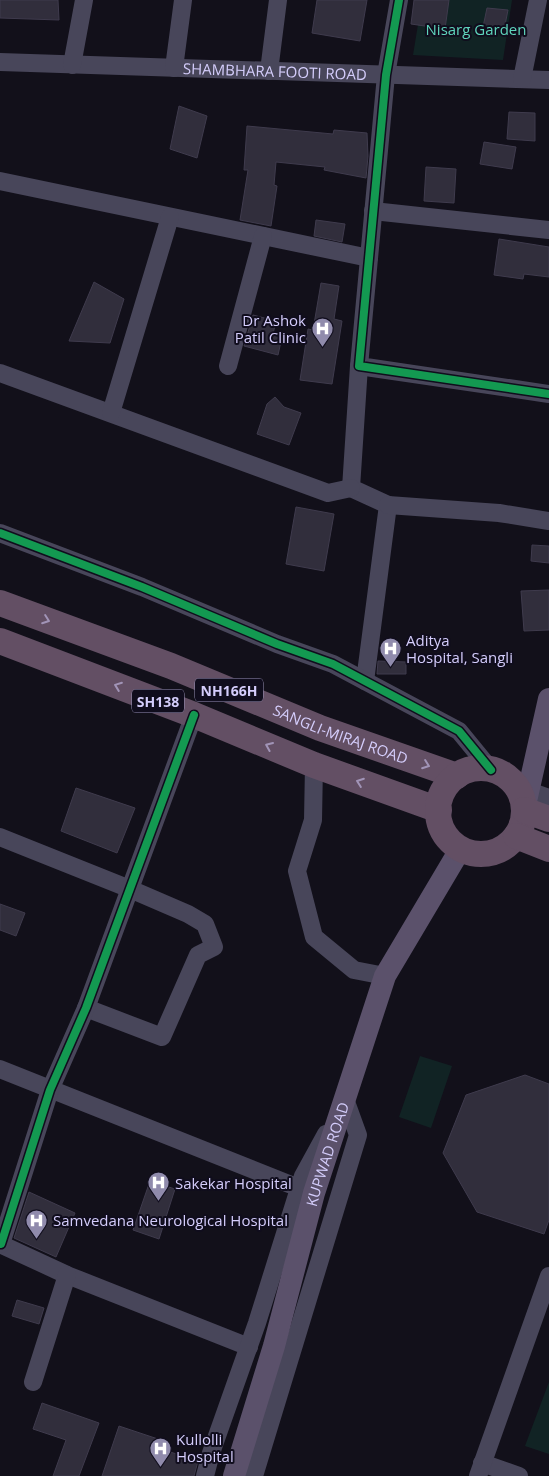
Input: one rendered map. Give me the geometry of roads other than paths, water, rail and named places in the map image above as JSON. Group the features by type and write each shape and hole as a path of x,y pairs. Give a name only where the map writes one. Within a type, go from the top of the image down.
{"highway":[{"name":"SANGLI-MIRAJ ROAD","path":"0,603 171,666 320,728 458,776"},
{"name":"SH138","path":"0,641 194,715 314,765 439,810"},
{"path":"534,800 516,836 506,846 493,853 479,854 452,843 444,832 439,819 439,804 443,791 452,780 463,772 477,769 491,770 504,775 514,784 522,796 534,800 549,819"},
{"path":"516,836 549,849"}],"main road":[{"path":"534,800 549,699"},
{"name":"KUPWAD ROAD","path":"234,1476 274,1346 307,1190 345,1099 385,976 461,848"}],"street":[{"path":"72,65 84,0"},
{"path":"174,68 183,0"},
{"path":"269,71 278,0"},
{"path":"351,488 359,366 386,75 399,0"},
{"path":"522,80 538,0"},
{"name":"SHAMBHARA FOOTI ROAD","path":"0,62 549,80"},
{"path":"0,181 369,258"},
{"path":"373,211 549,230"},
{"path":"111,413 170,217"},
{"path":"228,366 263,236"},
{"path":"359,366 549,394"},
{"path":"0,373 328,493 351,488 388,504 499,513 549,521"},
{"path":"366,681 388,504"},
{"path":"0,533 142,587 276,644 333,664 459,730 491,770"},
{"path":"194,715 86,1008 50,1090 0,1244 67,1275 249,1347"},
{"path":"314,765 313,820 297,871 314,937 354,970 385,976"},
{"path":"0,837 130,889 188,914 205,924 214,947 198,955 162,1037 86,1008"},
{"path":"0,1069 307,1190 211,1453 205,1476"},
{"path":"254,1476 358,1135 345,1099"},
{"path":"33,1382 67,1275"},
{"path":"519,1476 480,1469 549,1276"}],"place":[{"name":"Dr Ashok Patil Clinic","path":"322,348"},
{"name":"Aditya Hospital, Sangli","path":"390,668"},
{"name":"Sakekar Hospital","path":"159,1202"},
{"name":"Samvedana Neurological Hospital","path":"37,1239"},
{"name":"Kullolli Hospital","path":"160,1467"}],"park label":[{"name":"Nisarg Garden","path":"476,29"}]}
